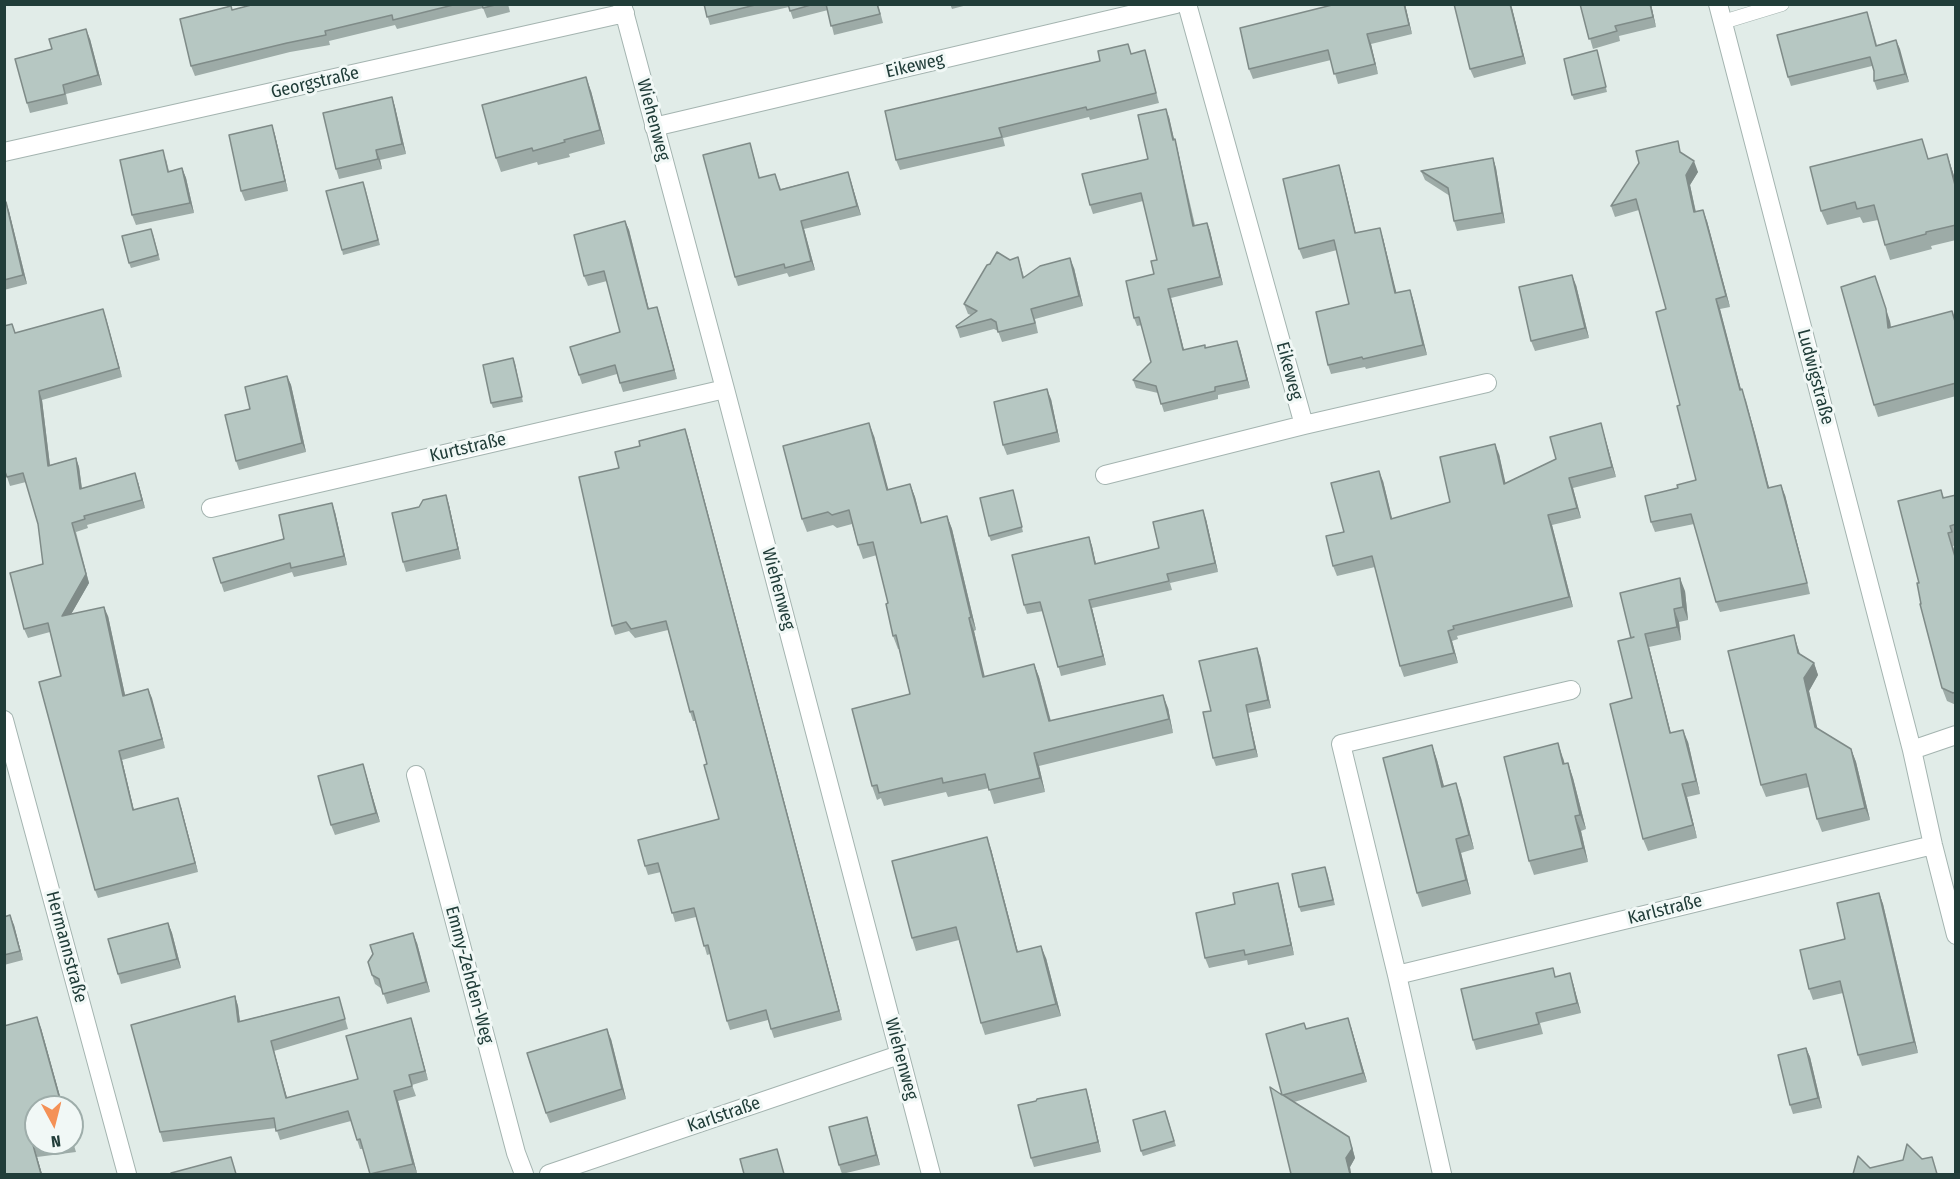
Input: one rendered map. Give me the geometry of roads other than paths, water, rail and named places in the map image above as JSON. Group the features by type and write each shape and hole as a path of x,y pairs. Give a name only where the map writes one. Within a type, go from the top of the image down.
{"street":[{"name":"Eikeweg","path":"654,127 1176,4"},
{"name":"Eikeweg","path":"1188,4 1304,424"},
{"name":"Ludwigstraße","path":"1718,4 1912,750 1956,935"},
{"name":"Wiehenweg","path":"623,9 931,1174"},
{"name":"Georgstraße","path":"4,152 623,9"},
{"name":"Eikeweg","path":"1105,475 1304,424 1487,383"},
{"name":"Kurtstraße","path":"211,508 725,388"},
{"path":"1442,1174 1341,744 1571,690"},
{"name":"Hermannstraße","path":"4,720 127,1174"},
{"path":"1912,750 1956,735"},
{"name":"Emmy-Zehden-Weg","path":"416,775 516,1153 524,1174"},
{"name":"Karlstraße","path":"1397,975 1933,845"},
{"name":"Karlstraße","path":"549,1174 899,1055"}],"lane":[{"path":"1723,22 1782,4"}]}
